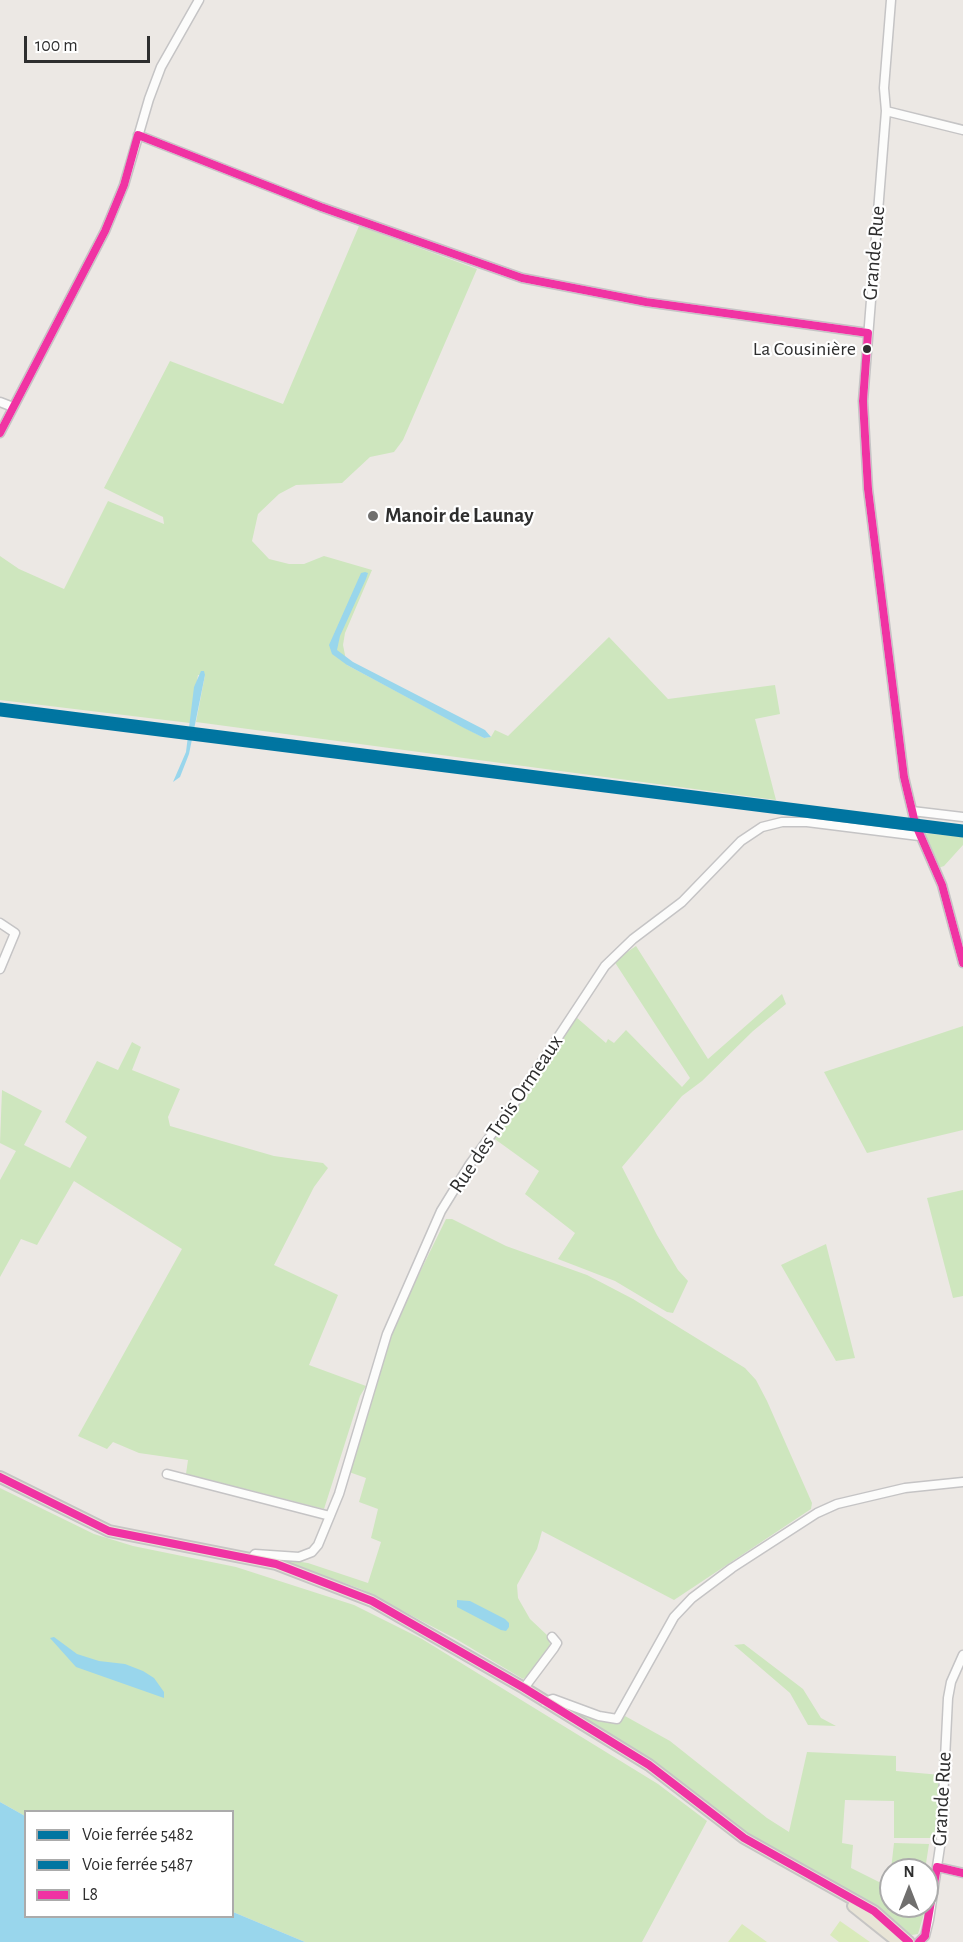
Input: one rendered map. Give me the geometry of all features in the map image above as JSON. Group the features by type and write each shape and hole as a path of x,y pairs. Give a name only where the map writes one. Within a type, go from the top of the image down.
{"main road":[{"path":"0,1477 109,1531 251,1559 322,1581 372,1601 524,1688 650,1766 744,1838 874,1911 909,1942"},
{"path":"819,1882 898,1942"}],"street":[{"path":"0,433 105,231 124,185 161,67 199,0"},
{"name":"Grande Rue","path":"891,0 884,88 886,111 863,401 868,489 901,758 919,836 942,885 963,963"},
{"path":"886,111 963,130"},
{"path":"138,135 321,207 522,278 646,302 868,333"},
{"path":"0,402 14,407"},
{"path":"912,811 963,817"},
{"name":"Rue des Trois Ormeaux","path":"251,1559 255,1554 299,1557 312,1552 321,1539 387,1334 441,1211 470,1164 518,1098 605,966 633,939 682,902 741,842 762,827 782,822 807,822 919,836"},
{"path":"0,923 15,933 0,969"},
{"path":"167,1474 330,1516"},
{"path":"546,1702 553,1699 599,1716 617,1719 674,1617 692,1598 750,1555 817,1513 837,1504 905,1488 963,1482"},
{"path":"524,1688 557,1643 552,1637"},
{"name":"Grande Rue","path":"939,1858 943,1816 945,1715 951,1682 963,1655"},
{"path":"939,1867 963,1873"},
{"name":"Grande Rue","path":"926,1940 930,1918"}],"green space":[{"path":"359,226 477,269 403,440 394,452 370,457 342,483 296,485 279,494 258,514 252,541 269,559 289,564 304,564 324,556 372,570 345,633 343,645 347,665 484,738 491,737 495,730 508,736 609,637 668,699 775,685 780,714 755,719 776,800 196,722 205,675 198,675 190,723 0,700 0,556 19,569 64,589 108,501 164,524 163,517 104,488 170,361 283,404"},
{"path":"923,833 963,837 963,845 944,866 938,868"},
{"path":"636,946 708,1059 782,994 786,1004 753,1031 702,1081 682,1096 622,1167 657,1235 678,1270 688,1281 673,1313 667,1312 615,1281 558,1259 575,1233 525,1194 539,1171 492,1137 576,1017 606,1043 608,1039 614,1043 626,1030 682,1087 690,1078 614,961"},
{"path":"963,1026 963,1130 867,1153 824,1072"},
{"path":"132,1042 141,1047 132,1070 180,1089 168,1117 170,1126 274,1156 323,1163 328,1168 314,1187 274,1265 338,1295 309,1365 366,1386 360,1396 324,1509 186,1474 188,1460 139,1453 113,1442 107,1449 78,1436 182,1249 74,1181 37,1245 21,1239 0,1277 0,1180 16,1151 0,1143 2,1090 42,1111 24,1145 70,1168 87,1137 65,1122 97,1061 118,1070"},
{"path":"963,1190 963,1296 953,1298 927,1198"},
{"path":"446,1219 452,1219 506,1246 587,1275 633,1299 745,1368 756,1380 767,1401 812,1503 811,1509 674,1600 542,1531 537,1549 517,1585 518,1598 530,1619 548,1636 551,1649 534,1671 523,1679 456,1639 361,1589 274,1558 308,1563 368,1583 381,1542 371,1538 378,1509 359,1502 366,1478 349,1472 395,1323"},
{"path":"826,1244 855,1358 836,1361 781,1265"},
{"path":"0,1488 94,1534 133,1546 236,1567 354,1605 422,1639 658,1784 707,1821 642,1942 305,1942 234,1912 234,1810 24,1810 24,1815 0,1802"},
{"path":"744,1644 803,1689 821,1718 836,1726 808,1725 790,1693 734,1645"},
{"path":"562,1706 609,1722 619,1723 625,1716 670,1741 767,1818 789,1832 807,1752 896,1756 896,1771 941,1775 938,1838 894,1838 894,1801 845,1800 842,1843 853,1845 851,1868 879,1882 879,1911 863,1898 759,1842 722,1816 671,1774"},
{"path":"894,1843 929,1844 927,1858 892,1858"},
{"path":"888,1918 923,1918 918,1934 907,1933"},
{"path":"840,1921 870,1942 839,1942 830,1935"},
{"path":"742,1924 767,1942 728,1942"}],"water":[{"path":"361,573 368,573 366,579 340,636 337,650 353,662 485,730 491,737 484,738 464,728 347,665 332,654 329,645"},
{"path":"201,671 204,671 205,675 189,754 180,777 173,782 186,752 194,687"},
{"path":"457,1600 470,1601 505,1619 509,1627 506,1631 501,1630 457,1607"},
{"path":"54,1637 77,1654 99,1661 125,1664 143,1671 154,1678 164,1692 164,1698 76,1667 50,1638"},
{"path":"0,1802 24,1815 24,1918 234,1918 234,1912 305,1942 0,1942"}],"rail line":[{"name":"5482","path":"0,707 963,829"},
{"name":"5487","path":"0,712 963,833"}],"transit line":[{"name":"L8","path":"0,433 105,231 124,185 138,135 321,207 522,278 646,302 868,333 863,401 868,489 904,777 915,823 942,885 963,963"},
{"name":"L8","path":"0,1477 109,1531 276,1564 372,1601 524,1688 649,1765 744,1838 874,1911 909,1942"},
{"name":"L8","path":"919,1942 925,1936 937,1867 963,1873"}],"place":[{"name":"La Cousinière","path":"867,349"},
{"name":"Manoir de Launay","path":"373,516"}]}
